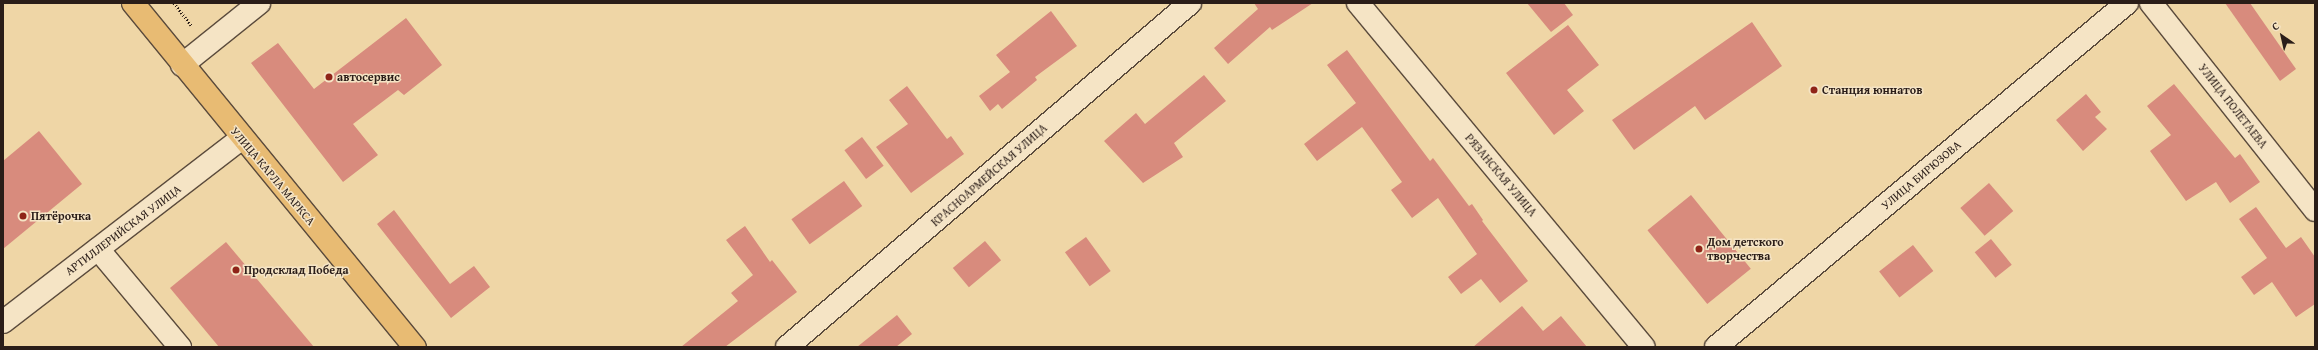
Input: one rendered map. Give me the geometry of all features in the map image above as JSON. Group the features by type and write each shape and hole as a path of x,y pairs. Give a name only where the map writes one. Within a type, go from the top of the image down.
{"main road":[{"name":"УЛИЦА КАРЛА МАРКСА","path":"133,3 182,65 415,347"}],"street":[{"path":"182,65 259,3"},
{"name":"КРАСНОАРМЕЙСКАЯ УЛИЦА","path":"788,347 1190,3"},
{"name":"РЯЗАНСКАЯ УЛИЦА","path":"1358,3 1644,347"},
{"name":"УЛИЦА БИРЮЗОВА","path":"1716,347 2127,3"},
{"name":"УЛИЦА ПОЛЕТАЕВА","path":"2151,3 2315,210"},
{"name":"АРТИЛЛЕРИЙСКАЯ УЛИЦА","path":"3,322 242,138"},
{"path":"98,248 180,347"}],"path":[{"path":"174,3 207,44"}],"building":[{"path":"1254,3 1313,3 1272,30 1270,27 1228,64 1214,48 1258,9"},
{"path":"1527,3 1564,3 1573,15 1551,32"},
{"path":"2225,3 2250,3 2296,69 2280,81"},
{"path":"1051,11 1077,46 1035,77 1037,80 1002,109 998,104 990,111 979,96 1010,72 996,55"},
{"path":"406,18 442,65 404,95 398,90 353,124 378,155 343,182 251,63 278,43 314,89"},
{"path":"1752,22 1782,66 1705,120 1695,106 1634,150 1612,120"},
{"path":"1568,25 1599,65 1567,90 1584,111 1554,135 1506,73"},
{"path":"1347,50 1430,161 1433,158 1469,206 1472,204 1483,220 1482,221 1528,281 1500,303 1481,279 1461,294 1448,277 1477,254 1438,198 1412,218 1391,190 1402,182 1362,127 1317,161 1304,144 1356,103 1327,65"},
{"path":"1204,75 1226,101 1174,143 1183,157 1143,183 1104,141 1136,113 1145,124"},
{"path":"2174,84 2235,158 2240,154 2260,182 2230,203 2216,182 2186,201 2150,151 2171,135 2147,106"},
{"path":"907,86 947,139 951,136 964,154 911,193 876,147 908,124 889,100"},
{"path":"2086,94 2101,112 2095,117 2107,129 2083,151 2056,120"},
{"name":"Пятёрочка","path":"39,131 82,184 3,249 3,161"},
{"path":"862,137 884,166 866,179 844,150"},
{"path":"844,181 862,206 810,244 791,219"},
{"path":"1989,183 2013,211 1985,236 1960,208"},
{"name":"Дом детского творчества","path":"1691,195 1751,269 1707,304 1647,230"},
{"path":"2256,207 2286,248 2301,237 2315,257 2315,304 2296,317 2272,282 2254,295 2241,277 2267,258 2239,219"},
{"path":"394,210 450,284 474,266 490,287 451,318 377,224"},
{"path":"745,226 770,262 772,260 797,292 725,347 681,347 738,301 731,293 753,275 726,240"},
{"path":"1086,237 1111,271 1090,286 1065,252"},
{"path":"1991,239 2012,265 1995,278 1975,252"},
{"path":"985,241 1001,260 969,287 953,268"},
{"path":"226,242 314,347 219,347 170,288"},
{"path":"1913,245 1933,271 1899,297 1879,271"},
{"path":"1522,306 1543,331 1561,316 1587,347 1473,347"},
{"path":"897,315 912,334 896,347 857,347"}],"place":[{"name":"автосервис","path":"329,77"},
{"name":"Станция юннатов","path":"1814,90"},
{"name":"Пятёрочка","path":"23,216"},
{"name":"Дом детского творчества","path":"1699,249"},
{"name":"Продсклад Победа","path":"236,270"}]}
